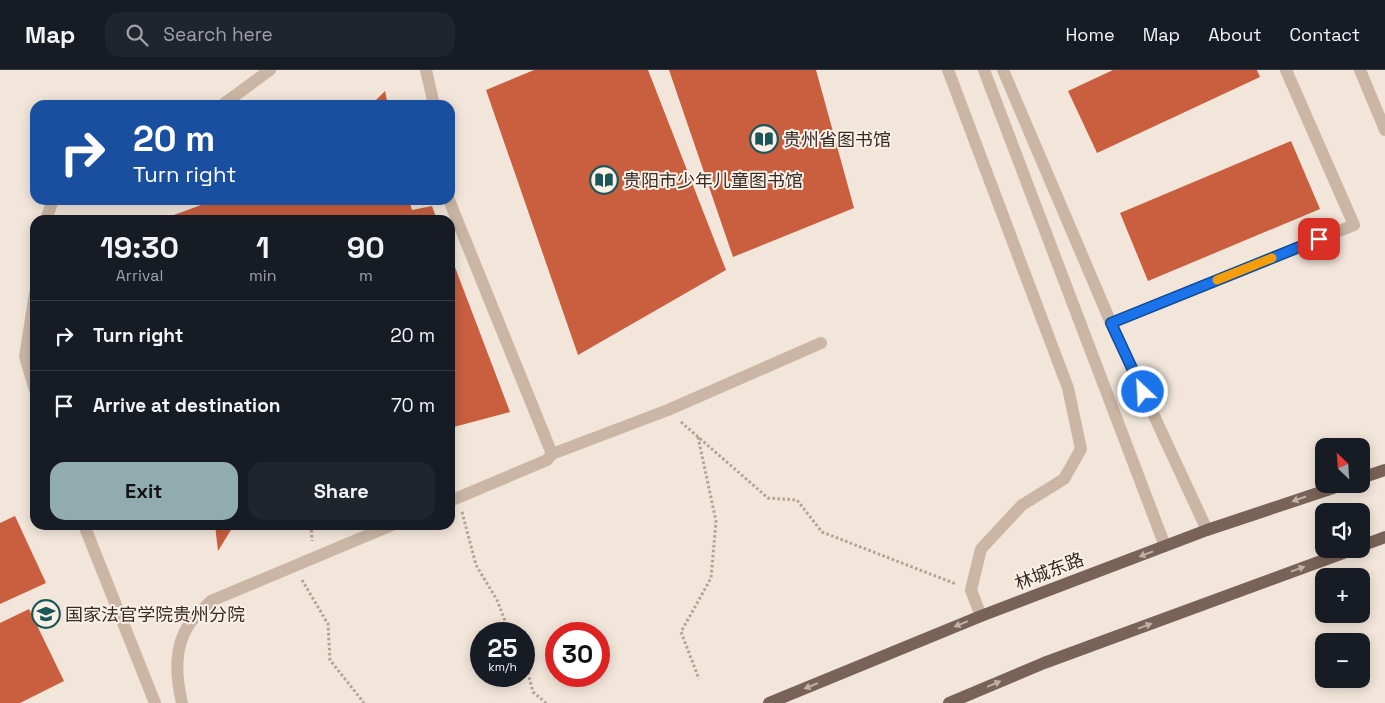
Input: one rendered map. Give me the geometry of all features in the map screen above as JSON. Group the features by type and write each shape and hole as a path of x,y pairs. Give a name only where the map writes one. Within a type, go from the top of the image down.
{"main road":[{"path":"1370,475 1385,470"},
{"name":"林城东路","path":"769,703 981,616 1208,530 1318,493"},
{"path":"1370,543 1385,537"},
{"path":"950,703 1044,663 1330,558"}],"street":[{"path":"229,100 270,70"},
{"path":"426,70 433,100"},
{"path":"948,70 1068,388 1081,449 1064,479 1022,505 980,549 971,590 981,616"},
{"path":"984,70 1165,546"},
{"path":"1003,70 1111,323 1208,530"},
{"path":"1111,323 1354,225 1286,70"},
{"path":"1360,70 1385,130"},
{"path":"451,205 552,454"},
{"path":"30,325 25,357 30,372"},
{"path":"455,499 547,460 552,454 668,410 820,343"},
{"path":"86,530 155,703"},
{"path":"182,703 176,674 180,649 189,624 211,601 380,530"}],"path":[{"path":"668,410 768,498 797,500 822,532 971,590"},
{"path":"698,436 716,521 711,578 681,632 698,679"},
{"path":"455,502 476,565 497,600 505,622"},
{"path":"311,530 312,548 302,579 328,624 330,660 364,703"},
{"path":"532,687 533,692 546,703"}],"building":[{"name":"贵阳市少年儿童图书馆","path":"534,70 648,70 726,270 578,355 486,90"},
{"name":"贵州省图书馆","path":"669,70 816,70 854,208 733,257"},
{"path":"1113,70 1257,70 1260,77 1097,153 1068,91"},
{"path":"385,91 387,100 376,100"},
{"path":"1291,141 1320,209 1148,281 1120,213"},
{"path":"201,205 410,205 412,210 432,206 435,215 174,215"},
{"path":"455,267 510,412 455,427"},
{"path":"15,516 46,583 0,604 0,523"},
{"path":"216,530 231,530 218,551"},
{"path":"29,609 64,681 20,703 0,703 0,623"}],"slow traffic":[{"path":"1217,280 1272,258"}],"place":[{"name":"贵州省图书馆","path":"764,139"},
{"name":"贵阳市少年儿童图书馆","path":"604,180"},
{"name":"国家法官学院贵州分院","path":"46,614"}],"route":[{"path":"1143,392 1111,323 1319,239"}]}
